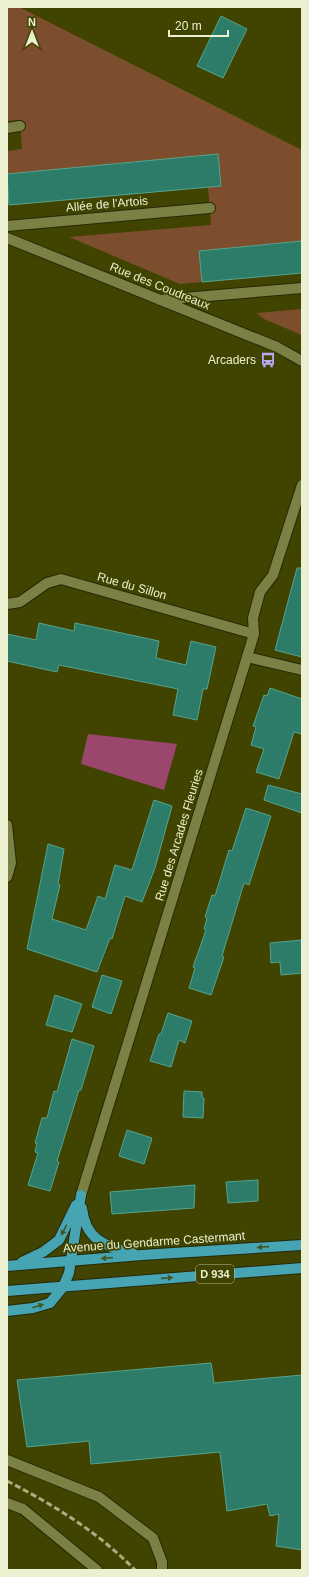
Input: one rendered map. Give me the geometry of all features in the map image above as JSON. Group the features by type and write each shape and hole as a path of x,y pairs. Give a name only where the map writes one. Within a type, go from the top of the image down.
{"main road":[{"path":"81,1195 83,1216 86,1225 94,1237 117,1249 142,1255"},
{"path":"7,1310 33,1308 50,1303 63,1287 69,1274 81,1195"},
{"path":"18,1265 43,1252 59,1240 81,1195"},
{"name":"Avenue du Gendarme Castermant","path":"7,1266 71,1260 302,1245"},
{"name":"D 934","path":"7,1292 302,1268"}],"street":[{"path":"7,128 20,126"},
{"name":"Allée de l'Artois","path":"7,226 210,208"},
{"name":"Rue des Coudreaux","path":"7,238 277,347 302,361"},
{"path":"160,300 302,288"},
{"name":"Rue des Arcades Fleuries","path":"81,1195 254,634 253,618 260,592 273,575 302,485"},
{"name":"Rue du Sillon","path":"7,604 20,602 47,584 61,579 254,634"},
{"path":"247,657 302,670"},
{"path":"7,825 11,863 7,877"},
{"path":"7,1460 99,1497 153,1538 162,1562 162,1570"},
{"path":"7,1503 23,1509 97,1570"}],"shaded area":[{"path":"7,7 19,7 302,150 302,241 199,251 202,282 180,284 69,237 211,225 208,187 221,185 218,155 7,174 7,151 22,149 20,120 7,121"},
{"path":"302,309 302,335 264,319 257,313"},
{"path":"88,734 177,744 164,790 81,764"}],"building":[{"path":"221,16 247,29 223,78 197,66"},
{"path":"218,154 221,186 9,205 7,174"},
{"path":"302,241 302,273 202,282 199,251"},
{"path":"297,568 302,568 302,657 275,650"},
{"path":"39,623 74,631 75,623 159,641 156,658 186,665 191,641 216,647 207,689 203,689 197,720 173,715 178,689 59,665 57,672 7,661 7,634 36,640"},
{"path":"270,688 302,699 302,734 294,732 279,779 256,772 264,749 251,745 256,727 253,726 264,695 267,696"},
{"path":"268,785 302,794 302,813 264,800"},
{"path":"154,800 172,806 155,868 142,902 125,896 112,939 110,938 97,972 27,949 48,844 64,849 58,884 60,885 52,919 86,930 98,896 105,899 115,865 132,870"},
{"path":"246,808 271,816 249,885 244,883 222,956 224,957 211,995 189,988 195,968 193,967 206,930 204,929 207,918 205,917 212,895 215,896 229,850 232,851"},
{"path":"302,940 302,973 281,975 280,962 271,963 270,943"},
{"path":"102,975 122,981 111,1014 92,1007"},
{"path":"55,995 82,1004 72,1032 46,1025"},
{"path":"168,1013 192,1021 185,1043 179,1040 171,1067 150,1061"},
{"path":"72,1039 94,1046 57,1161 59,1162 50,1191 28,1185 38,1153 35,1152 37,1143 35,1143 42,1118 47,1118 54,1091 57,1092"},
{"path":"184,1091 202,1092 202,1097 204,1098 203,1118 183,1117"},
{"path":"127,1130 152,1138 144,1164 119,1156"},
{"path":"258,1180 258,1201 228,1203 226,1182"},
{"path":"195,1185 194,1208 112,1214 110,1192"},
{"path":"211,1363 214,1383 302,1375 302,1550 276,1546 279,1514 270,1516 267,1504 227,1511 220,1452 91,1464 89,1441 27,1447 17,1380"}],"railway":[{"path":"7,1481 42,1500 91,1531 135,1570"}],"place":[{"name":"Arcaders","path":"268,360"}]}
